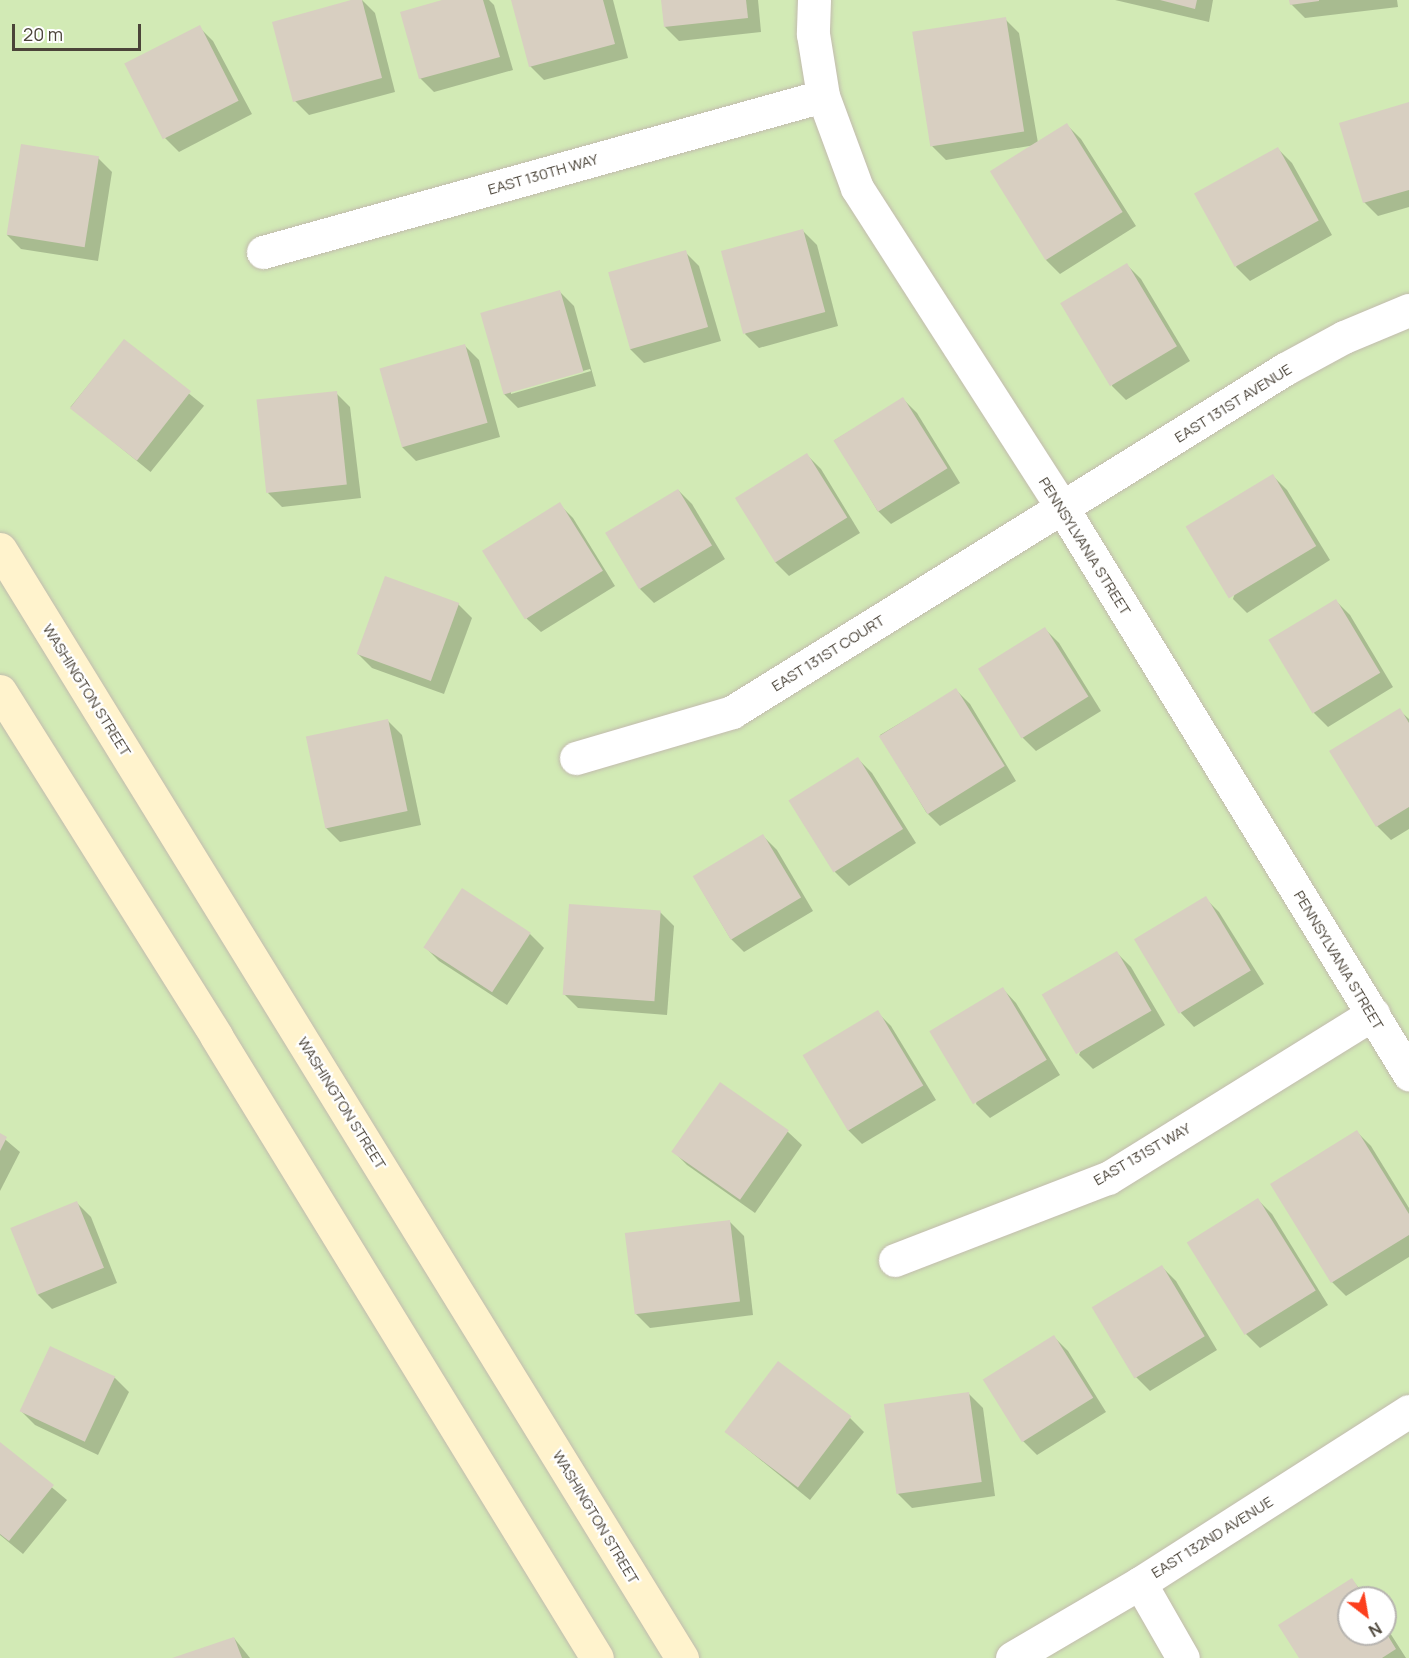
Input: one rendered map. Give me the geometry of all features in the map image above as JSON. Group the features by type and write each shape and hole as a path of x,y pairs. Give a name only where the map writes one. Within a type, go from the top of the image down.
{"main road":[{"name":"WASHINGTON STREET","path":"0,549 682,1658"},
{"path":"0,691 228,1056 597,1658"}],"street":[{"name":"PENNSYLVANIA STREET","path":"814,0 813,34 823,96 857,188 1063,509 1409,1074"},
{"name":"EAST 130TH WAY","path":"263,252 823,96"},
{"name":"EAST 131ST AVENUE","path":"1063,509 1285,369 1344,337 1409,310"},
{"name":"EAST 131ST COURT","path":"576,758 732,712 1063,509"},
{"name":"EAST 131ST WAY","path":"895,1260 1108,1178 1373,1014"},
{"name":"EAST 132ND AVENUE","path":"1012,1658 1140,1583 1409,1411"},
{"path":"1140,1583 1183,1658"}],"green space":[{"path":"0,0 1409,0 1409,1658 0,1658"}],"building":[{"path":"351,0 362,0 382,78 293,102 272,22"},
{"path":"442,0 483,0 500,57 419,79 400,12"},
{"path":"511,0 603,0 615,44 529,67"},
{"path":"661,0 746,0 748,18 664,27"},
{"path":"1160,0 1197,0 1195,9"},
{"path":"1289,0 1319,0 1319,1 1290,5"},
{"path":"1006,17 1024,132 930,146 912,32"},
{"path":"200,25 239,101 163,139 124,64"},
{"path":"1409,102 1409,190 1363,203 1339,123"},
{"path":"1067,123 1123,212 1045,260 990,171"},
{"path":"21,144 99,156 85,247 7,235"},
{"path":"1278,147 1319,220 1235,267 1194,194"},
{"path":"803,229 825,312 743,334 721,251"},
{"path":"686,250 708,327 630,349 608,272"},
{"path":"1127,263 1177,346 1110,386 1060,303"},
{"path":"560,290 583,372 504,395 480,313"},
{"path":"124,339 191,391 137,461 70,408"},
{"path":"465,344 488,423 402,447 379,369"},
{"path":"337,391 347,484 266,493 256,399"},
{"path":"903,397 948,468 878,512 833,440"},
{"path":"807,453 847,517 775,562 735,498"},
{"path":"1273,474 1316,546 1229,599 1186,527"},
{"path":"678,489 712,546 639,589 605,533"},
{"path":"560,502 603,571 525,619 482,551"},
{"path":"385,576 459,603 431,681 357,654"},
{"path":"1336,599 1380,673 1313,713 1268,640"},
{"path":"1045,627 1088,697 1021,738 978,669"},
{"path":"956,688 1005,766 928,814 879,736"},
{"path":"1400,708 1409,723 1409,807 1376,827 1329,751"},
{"path":"388,719 408,811 325,828 306,736"},
{"path":"858,757 903,829 834,873 788,800"},
{"path":"763,834 801,897 731,940 693,876"},
{"path":"462,888 531,933 492,992 423,948"},
{"path":"1206,896 1251,971 1179,1014 1134,939"},
{"path":"569,904 661,910 654,1001 563,995"},
{"path":"1117,951 1152,1011 1076,1054 1042,994"},
{"path":"1003,987 1047,1060 973,1104 929,1031"},
{"path":"878,1010 923,1085 848,1131 803,1055"},
{"path":"720,1082 789,1130 740,1200 671,1152"},
{"path":"1357,1130 1409,1214 1409,1235 1331,1283 1270,1184"},
{"path":"0,1133 7,1137 0,1151"},
{"path":"1258,1198 1316,1290 1245,1335 1187,1243"},
{"path":"77,1201 104,1268 37,1295 10,1228"},
{"path":"730,1220 740,1301 635,1314 625,1233"},
{"path":"1162,1265 1205,1336 1134,1378 1092,1307"},
{"path":"1054,1335 1093,1398 1022,1442 983,1380"},
{"path":"50,1346 115,1376 85,1442 20,1411"},
{"path":"778,1361 851,1416 798,1487 724,1432"},
{"path":"969,1392 982,1482 897,1494 884,1404"},
{"path":"0,1442 54,1485 9,1541 0,1534"},
{"path":"1352,1578 1357,1586 1339,1586"},
{"path":"1337,1588 1337,1646 1394,1646 1396,1649 1382,1658 1299,1658 1278,1625"},
{"path":"234,1637 242,1658 172,1658"}]}
